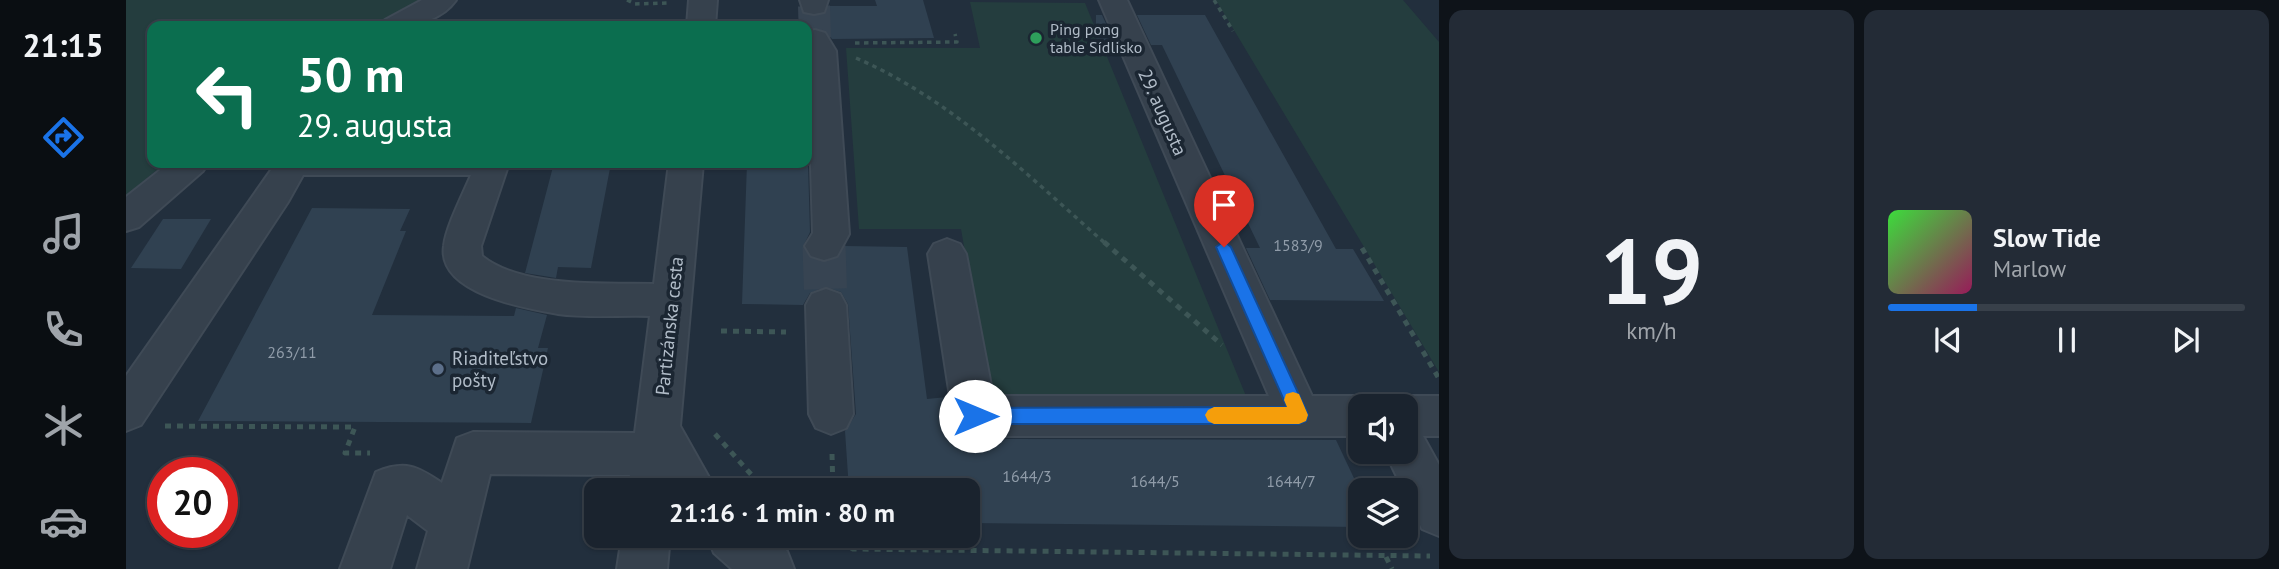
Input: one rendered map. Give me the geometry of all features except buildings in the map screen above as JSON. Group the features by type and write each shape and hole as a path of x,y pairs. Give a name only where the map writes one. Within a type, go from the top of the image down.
{"street":[{"path":"404,21 442,0"},
{"path":"701,21 702,0"},
{"name":"29. augusta","path":"1113,0 1299,415"},
{"path":"816,42 821,51 831,234 824,246"},
{"path":"126,217 185,168"},
{"path":"139,419 290,168"},
{"path":"490,168 462,246 464,263 484,280 559,299 671,300"},
{"name":"Partizánska cesta","path":"654,458 685,168"},
{"path":"947,254 975,416 1348,416"},
{"path":"827,319 831,414"},
{"path":"1418,416 1439,416"},
{"path":"442,569 473,453 654,458 678,478"},
{"path":"1414,464 1439,512"},
{"path":"365,569 392,488 409,488 455,521"},
{"path":"642,569 645,548"},
{"path":"745,548 769,569"}],"path":[{"path":"627,0 635,4 661,4"},
{"path":"1214,0 1233,31"},
{"path":"816,42 957,42 955,34"},
{"path":"816,42 888,70 926,95 1005,156 1228,350"},
{"path":"1362,248 1439,378"},
{"path":"721,331 827,319"},
{"path":"139,419 355,427 345,453 383,453"},
{"path":"715,434 754,478"},
{"path":"850,548 1386,558 1439,556"},
{"path":"1386,558 1392,569"}],"green space":[{"path":"126,0 422,0 386,21 147,21 147,168 159,168 126,196"},
{"path":"1216,0 1403,0 1439,42 1439,372"},
{"path":"970,2 1085,3 1246,396 990,395 961,229 859,229 846,48 980,48"}],"tunnel":[{"path":"814,6 815,39"},
{"path":"824,246 826,305"}],"slow traffic":[{"path":"1214,415 1299,415 1293,400"}],"place":[{"name":"Ping pong table Sídlisko","path":"1036,38"},
{"name":"Riaditeľstvo pošty","path":"438,369"}],"route":[{"path":"975,416 1299,415 1224,247"}]}
